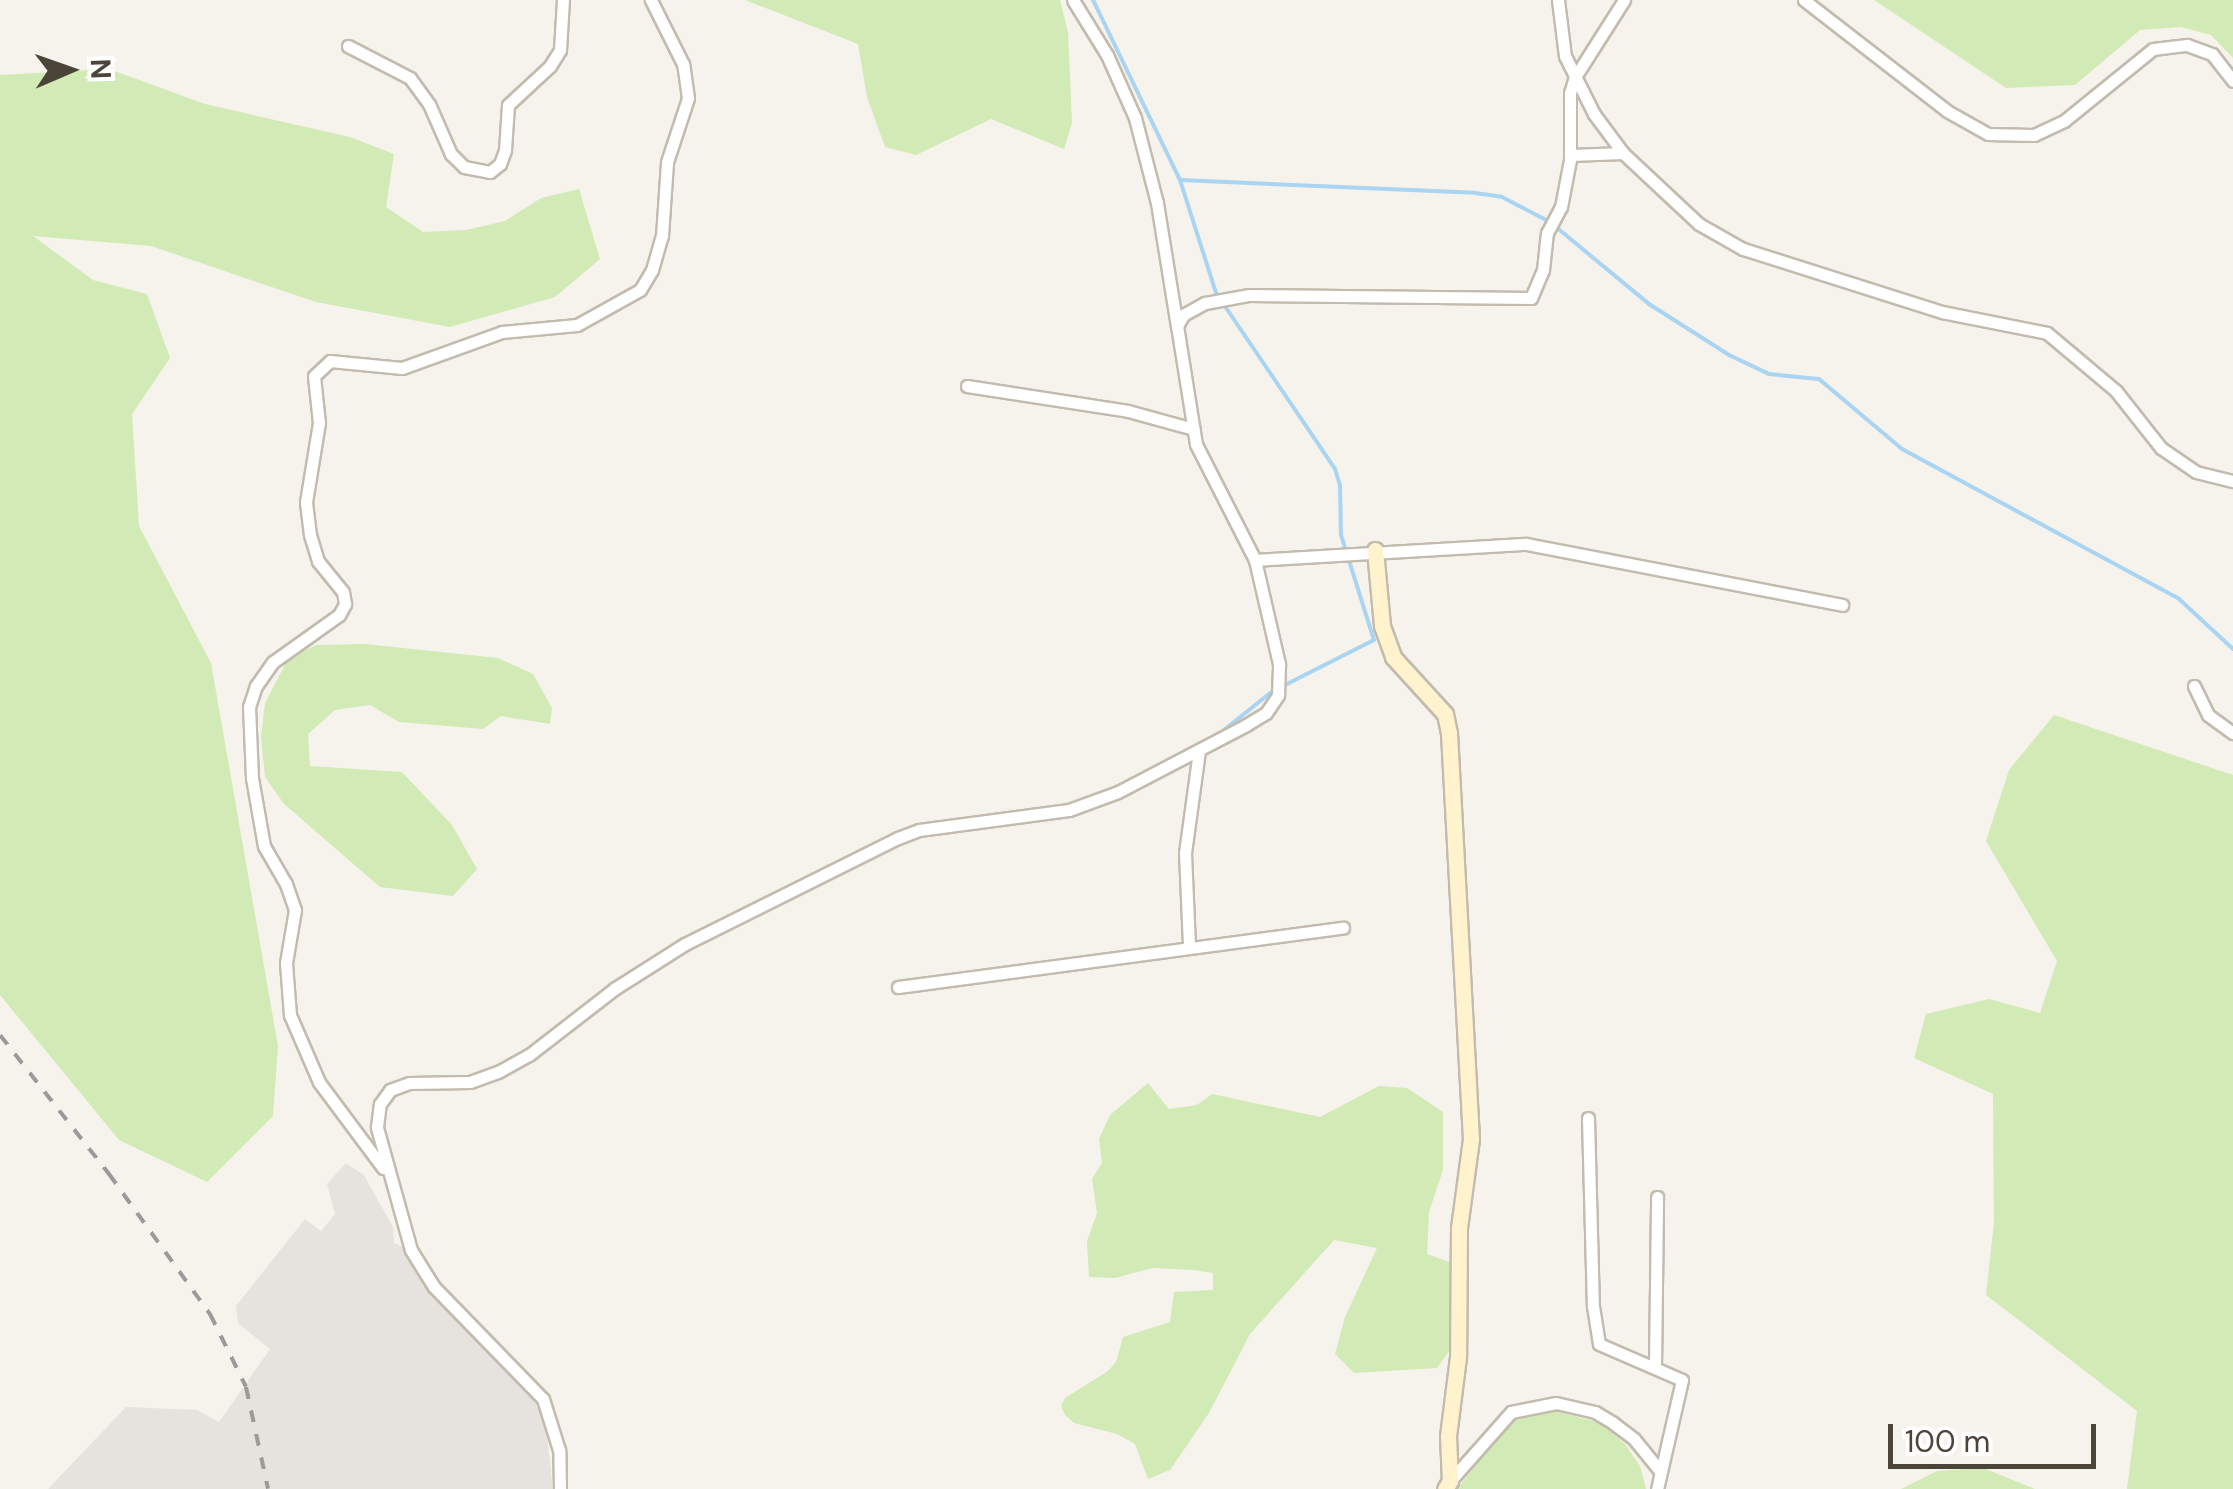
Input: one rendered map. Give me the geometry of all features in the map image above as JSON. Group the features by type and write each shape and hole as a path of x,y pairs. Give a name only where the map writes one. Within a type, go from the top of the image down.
{"street":[{"path":"348,46 410,78 428,104 450,154 464,166 490,172 500,164 505,150 508,105 550,66 560,50 563,0"},
{"path":"388,1176 319,1082 290,1014 286,963 295,910 286,884 264,846 252,778 249,706 256,686 273,662 339,615 345,604 343,592 318,561 310,535 306,502 319,422 314,376 330,360 402,368 502,332 577,325 640,290 652,270 662,236 667,162 688,98 682,64 652,0"},
{"path":"560,1489 559,1450 543,1399 434,1287 411,1250 377,1127 380,1104 390,1090 409,1083 470,1082 498,1072 529,1055 614,990 686,944 898,838 919,830 1069,810 1118,792 1266,713 1279,687 1280,664 1255,560 1206,468 1194,429 1158,203 1135,118 1107,55 1072,0"},
{"path":"1558,0 1565,56 1574,77 1624,152 1698,224 1743,249 1942,312 2046,333 2116,392 2160,448 2196,472 2233,481"},
{"path":"1177,326 1183,316 1221,300 1531,298 1542,270 1547,233 1561,207 1570,155 1574,77 1624,0"},
{"path":"1804,0 1948,111 1988,134 2034,135 2064,121 2153,49 2187,45 2212,54 2233,81"},
{"path":"1570,155 1624,152"},
{"path":"967,386 1128,411 1194,429"},
{"path":"1255,560 1526,544 1842,604"},
{"path":"1375,550 1382,626 1393,657 1444,714 1449,733 1471,1139 1459,1228 1458,1356 1448,1436 1447,1485"},
{"path":"2194,686 2208,715 2233,733"},
{"path":"1189,945 1185,853 1199,751"},
{"path":"898,987 1189,945 1343,928"},
{"path":"1588,1118 1594,1330 1599,1344 1619,1357 1682,1380 1657,1489"},
{"path":"1655,1368 1657,1197"},
{"path":"1447,1485 1511,1412 1556,1403 1595,1412 1613,1423 1634,1439 1660,1472"}],"shaded area":[{"path":"346,1163 364,1175 393,1227 394,1243 405,1248 431,1293 528,1392 545,1419 553,1489 48,1489 126,1407 197,1410 219,1422 270,1349 238,1323 236,1306 305,1219 321,1231 335,1214 327,1184"}],"green space":[{"path":"745,0 1060,0 1068,32 1072,123 1064,149 991,119 916,155 885,147 867,97 858,44"},
{"path":"1874,0 2233,0 2233,58 2211,35 2181,27 2140,30 2075,85 2006,88"},
{"path":"109,69 205,104 350,137 394,154 386,207 423,232 466,230 505,221 541,198 579,189 600,259 555,297 450,327 316,302 151,246 33,236 93,280 147,294 170,358 132,414 139,526 211,663 278,1046 273,1116 207,1182 119,1140 0,995 0,75"},
{"path":"365,644 498,658 533,674 552,708 550,724 501,716 483,729 399,722 370,705 335,710 308,734 310,766 402,772 452,825 477,869 453,896 380,887 284,804 265,777 261,737 265,703 289,657 317,645"},
{"path":"2054,715 2233,775 2233,1489 2127,1489 2137,1411 1986,1295 1994,1222 1993,1094 1914,1058 1926,1014 1989,999 2040,1013 2057,961 1986,841 2009,770"},
{"path":"1148,1083 1169,1109 1197,1105 1212,1094 1320,1117 1379,1086 1407,1088 1443,1112 1443,1170 1429,1212 1427,1254 1452,1263 1452,1347 1437,1368 1354,1373 1335,1354 1345,1317 1377,1248 1334,1240 1250,1334 1209,1413 1170,1470 1148,1479 1135,1444 1117,1434 1074,1423 1065,1415 1061,1406 1065,1398 1108,1371 1116,1362 1123,1337 1170,1322 1174,1292 1213,1290 1213,1273 1193,1270 1153,1268 1115,1278 1089,1277 1087,1241 1097,1213 1092,1179 1102,1163 1099,1139 1110,1115"},
{"path":"1550,1410 1601,1423 1625,1444 1640,1466 1646,1489 1457,1489 1510,1421"},
{"path":"1983,1468 2035,1489 1901,1489 1937,1471"}],"waterway":[{"path":"1093,0 1180,180 1475,193 1502,197 1548,221"},
{"path":"1180,180 1216,293 1335,469 1340,485 1341,535 1374,640 1283,686"},
{"path":"1556,227 1649,304 1729,355 1769,374 1819,379 1902,449 2178,598 2233,649"},
{"path":"1224,730 1274,690"}],"railway":[{"path":"0,1035 109,1174 210,1314 246,1387 268,1489"}]}
